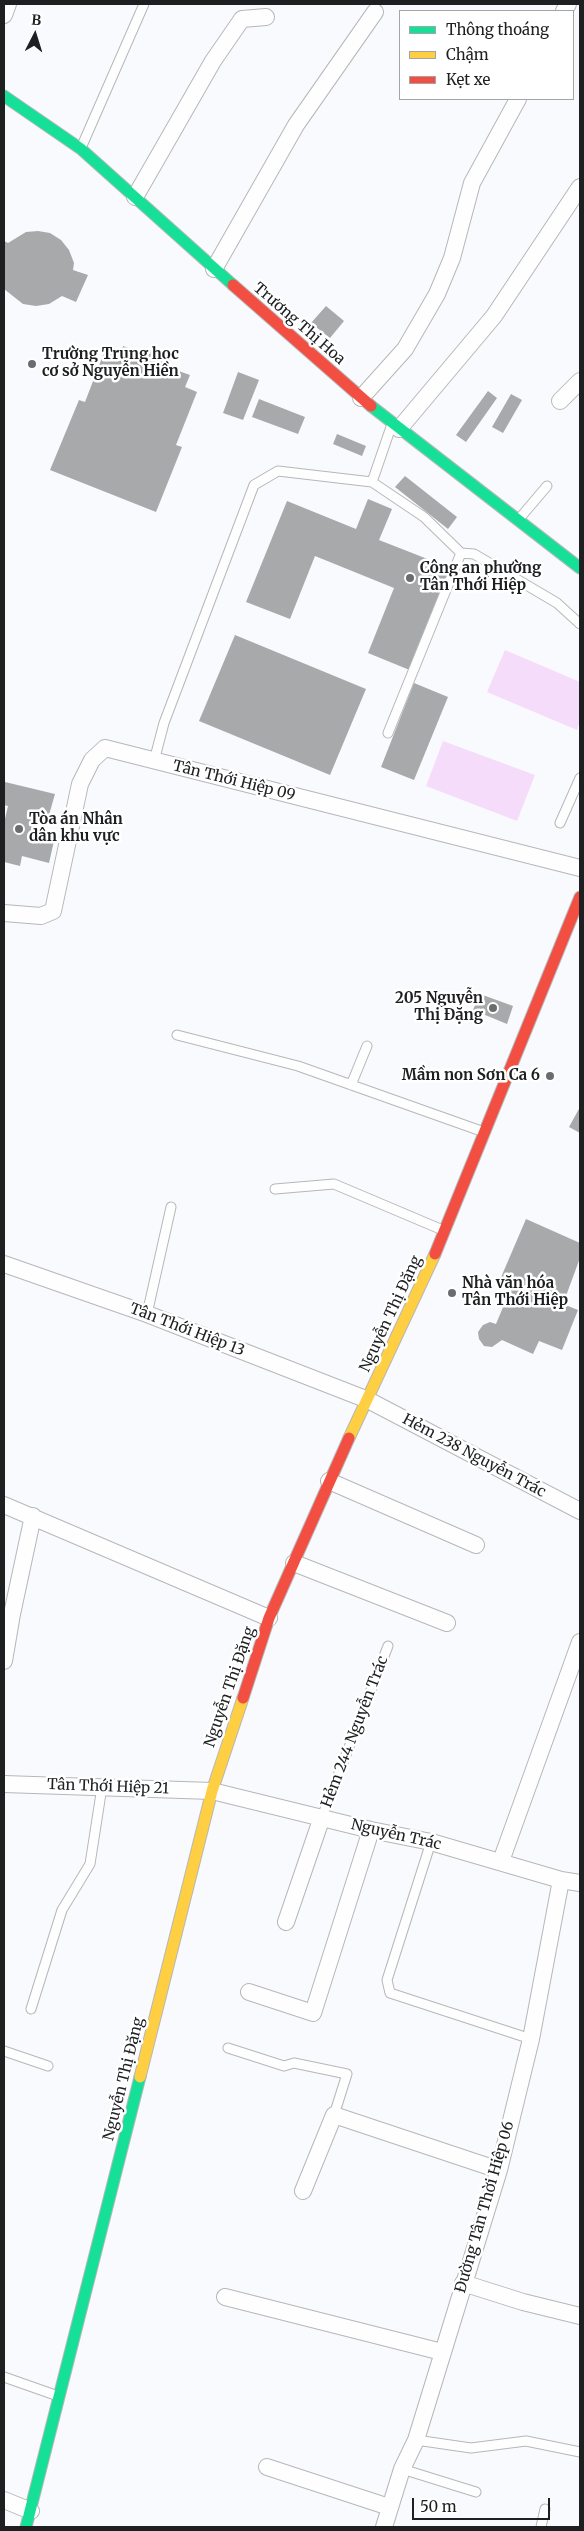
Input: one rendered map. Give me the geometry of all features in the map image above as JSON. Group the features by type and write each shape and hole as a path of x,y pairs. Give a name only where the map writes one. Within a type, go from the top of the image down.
{"street":[{"path":"4,15 8,4"},
{"path":"214,269 296,125 375,12"},
{"path":"135,197 213,61 242,19 266,17"},
{"name":"Trương Thị Hoa","path":"4,96 26,109 81,149 361,398 580,568"},
{"path":"361,398 405,349 437,294 452,258 472,183 517,100"},
{"path":"395,426 494,316 580,187"},
{"path":"560,401 580,381"},
{"name":"Tân Thới Hiệp 09","path":"4,913 41,916 53,911 80,784 92,760 104,748 580,868"},
{"name":"Nguyễn Thị Đặng","path":"26,2527 61,2396 212,1790 270,1618 329,1481 446,1231 580,897"},
{"name":"Tân Thới Hiệp 13","path":"4,1264 147,1314 368,1400"},
{"name":"Hẻm 238 Nguyễn Trác","path":"368,1400 580,1511"},
{"path":"329,1481 476,1545"},
{"path":"4,1505 270,1618"},
{"path":"4,1661 33,1516"},
{"path":"294,1563 447,1623"},
{"path":"501,1861 580,1642"},
{"name":"Tân Thới Hiệp 21","path":"4,1784 212,1790"},
{"name":"Nguyễn Trác","path":"212,1790 372,1830 431,1842 561,1880 580,1883"},
{"path":"286,1922 322,1817"},
{"path":"249,1992 314,2013 372,1830"},
{"name":"Đường Tân Thời Hiệp 06","path":"384,2527 402,2469 416,2440 499,2170 531,2039 561,1880"},
{"path":"303,2191 334,2115 499,2170"},
{"path":"463,2283 523,2302 580,2316"},
{"path":"225,2297 442,2352"},
{"path":"267,2467 389,2507"},
{"path":"4,2500 31,2511"}],"lane":[{"path":"81,149 144,4"},
{"path":"372,482 395,426"},
{"path":"154,761 164,722 254,485 278,471 372,482 424,517 461,553 474,554 557,603 580,624"},
{"path":"518,519 547,486"},
{"path":"388,733 461,553"},
{"path":"560,823 580,778"},
{"path":"177,1035 298,1066 486,1133"},
{"path":"351,1085 367,1046"},
{"path":"275,1189 334,1184 446,1231"},
{"path":"147,1314 171,1207"},
{"name":"Hẻm 244 Nguyễn Trác","path":"322,1817 388,1646"},
{"path":"31,2009 62,1910 90,1864 102,1787"},
{"path":"431,1842 387,1980 390,1993 531,2039"},
{"path":"228,2048 284,2066 294,2063 347,2074 334,2115"},
{"path":"4,2051 48,2066"},
{"path":"4,2376 61,2396"},
{"path":"416,2440 471,2448 526,2441 580,2452"},
{"path":"402,2469 476,2492"},
{"path":"541,2527 545,2509"}],"shaded area":[{"path":"505,650 580,682 580,721 577,730 487,692"},
{"path":"443,741 535,775 517,821 426,786"}],"building":[{"path":"26,232 50,233 61,240 69,250 74,263 73,270 88,275 76,302 62,296 49,304 36,306 23,304 4,289 4,241 8,243"},
{"path":"326,306 344,321 330,338 311,323"},
{"path":"123,346 148,355 149,350 171,359 167,367 190,375 185,387 197,392 176,445 182,447 156,512 50,470 79,400 85,402 105,350 119,356"},
{"path":"238,372 259,380 243,420 223,413"},
{"path":"488,391 497,398 466,442 456,435"},
{"path":"511,394 522,400 503,433 492,427"},
{"path":"259,399 305,417 298,434 252,417"},
{"path":"337,434 366,446 362,456 333,444"},
{"path":"405,476 457,517 448,529 395,487"},
{"name":"Công an phường Tân Thới Hiệp","path":"368,499 392,509 379,540 453,569 412,671 368,653 394,588 315,556 290,619 246,602 287,501 356,529"},
{"path":"235,635 366,689 330,775 199,721"},
{"path":"414,683 448,697 414,780 381,767"},
{"name":"Tòa án Nhân dân khu vực","path":"5,782 55,794 49,815 39,812 33,836 54,841 49,863 22,856 20,866 4,862 4,823 8,806 4,805"},
{"name":"205 Nguyễn Thị Đặng","path":"480,994 513,1006 507,1024 473,1010"},
{"path":"580,1107 580,1133 569,1127"},
{"path":"526,1219 580,1243 580,1258 563,1304 578,1310 562,1350 539,1341 533,1354 502,1340 492,1347 484,1346 479,1339 478,1332 483,1325 490,1322 496,1324 511,1288 499,1282"}],"traffic: fast":[{"path":"4,96 81,149 233,285"},
{"path":"371,406 580,568"},
{"path":"26,2527 140,2077"}],"traffic: slow":[{"path":"349,1438 435,1254"},
{"path":"140,2077 212,1791 243,1698"}],"traffic: jam":[{"path":"233,285 371,406"},
{"path":"435,1254 580,897"},
{"path":"243,1698 269,1618 349,1438"}],"place":[{"name":"Trường Trung học cơ sở Nguyễn Hiền","path":"32,364"},
{"name":"Công an phường Tân Thới Hiệp","path":"410,578"},
{"name":"Tòa án Nhân dân khu vực","path":"19,829"},
{"name":"205 Nguyễn Thị Đặng","path":"493,1008"},
{"name":"Mầm non Sơn Ca 6","path":"550,1076"},
{"name":"Nhà văn hóa Tân Thới Hiệp","path":"452,1293"}]}
